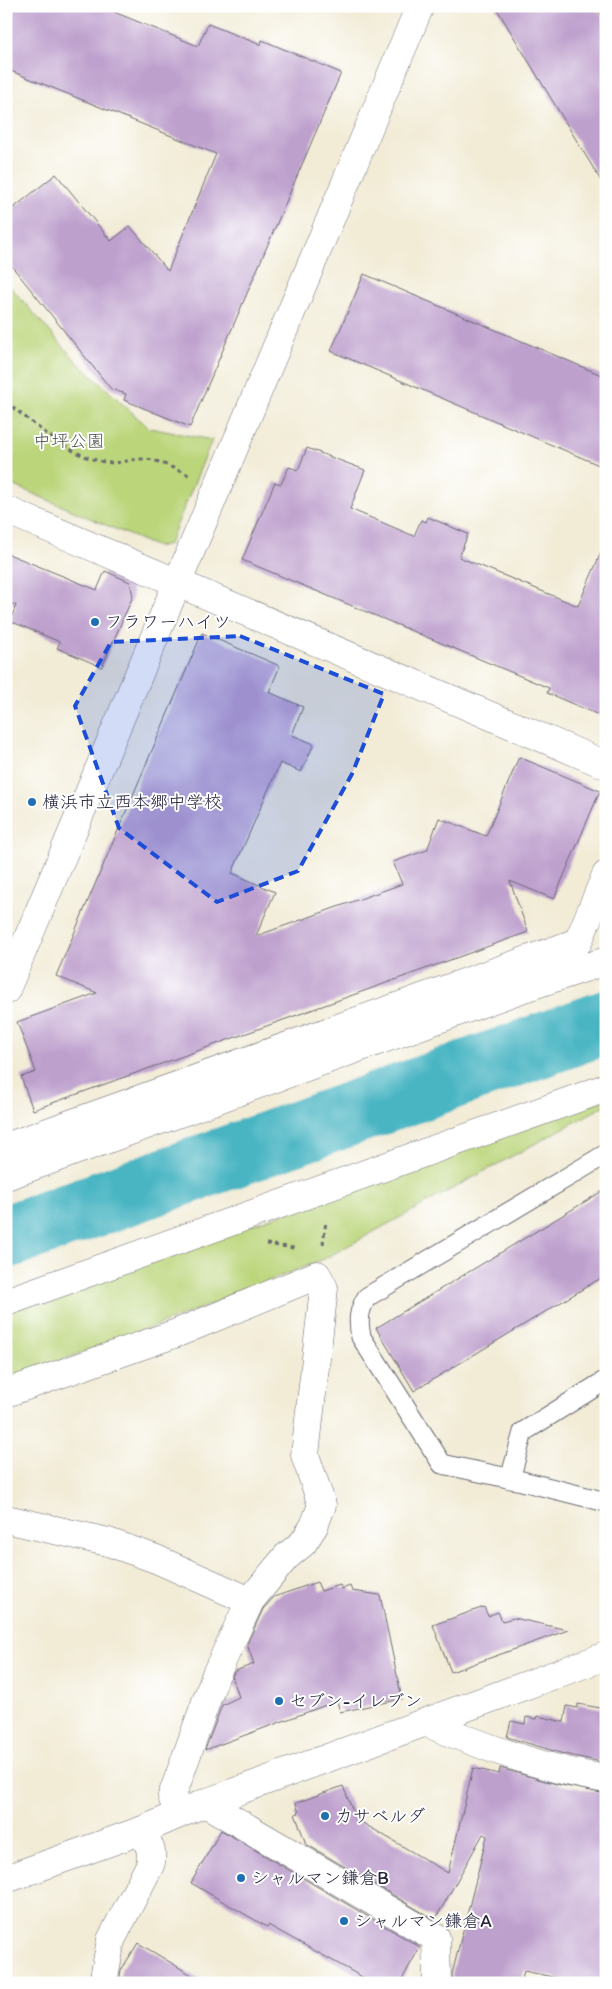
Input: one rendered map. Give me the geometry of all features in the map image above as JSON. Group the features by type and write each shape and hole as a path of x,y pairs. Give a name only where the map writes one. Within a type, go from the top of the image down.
{"street":[{"path":"6,990 420,6"},
{"path":"6,510 606,765"},
{"path":"6,1147 578,942 606,875"},
{"path":"6,1176 521,989 606,961"},
{"path":"6,1302 606,1088"},
{"path":"6,1392 177,1333 317,1275 324,1288 305,1455 322,1505 314,1526 303,1543 286,1557 250,1601 216,1674 172,1796 178,1814"},
{"path":"6,1520 108,1542 156,1559 250,1601"},
{"path":"6,1879 143,1830 205,1803 606,1656"},
{"path":"427,1723 484,1747 585,1776 606,1779"},
{"path":"205,1803 436,1938 437,1983"},
{"path":"103,1983 111,1940 151,1863 151,1851 143,1830"}],"lane":[{"path":"606,1154 367,1297 361,1308 358,1320 361,1337 442,1464 606,1502"},
{"path":"510,1479 523,1432 606,1380"}],"path":[{"path":"6,402 49,434 83,455 104,462 126,463 142,458 158,462 190,476"},
{"path":"317,1275 326,1226 323,1189"},
{"path":"244,1217 249,1230 261,1242 310,1252 317,1275"}],"highlighted area":[{"path":"240,636 384,694 352,774 298,871 217,902 119,828 75,706 111,642"}],"green space":[{"name":"中坪公園","path":"6,282 77,362 149,428 212,440 169,544 157,547 6,482"},
{"path":"606,1099 606,1105 324,1259 174,1319 7,1380 6,1312"}],"building":[{"path":"6,6 99,6 198,46 208,24 261,45 262,40 341,73 190,427 124,400 126,394 111,389 6,259 6,214 56,174 111,241 130,226 168,271 216,154 6,69"},
{"path":"495,6 595,6 606,23 606,189"},
{"path":"364,274 606,377 606,468 331,351"},
{"path":"307,448 365,470 350,509 414,536 421,520 426,522 428,517 468,534 459,557 578,606 606,541 606,718 547,693 549,688 242,560 275,482 281,484 289,467 298,470"},
{"path":"6,553 97,590 105,571 130,582 133,596 102,667 57,648 60,642 10,621 16,605 6,602"},
{"path":"202,633 280,666 269,692 303,707 292,735 314,744 301,772 280,763 232,873 275,892 256,936 402,884 393,862 427,850 439,818 486,836 519,757 600,791 554,899 510,881 528,932 33,1110 21,1077 36,1072 17,1022 97,993 56,976"},
{"path":"606,1189 606,1275 414,1391 376,1328"},
{"path":"317,1582 321,1591 340,1585 342,1589 350,1586 352,1591 380,1595 402,1699 340,1712 337,1701 205,1750 222,1705 239,1697 232,1676 235,1671 254,1664 247,1644 263,1609 274,1597"},
{"path":"484,1607 488,1616 498,1612 502,1621 514,1618 568,1630 451,1672 433,1625"},
{"path":"578,1704 606,1709 606,1763 564,1754 507,1737 511,1721 525,1724 526,1717 537,1719 538,1716 564,1722 567,1706 577,1708"},
{"path":"473,1768 499,1774 500,1768 556,1784 606,1794 606,1983 581,1983 524,1971 521,1983 453,1983 452,1974 487,1836 483,1834 435,1920 306,1844 295,1814 299,1813 296,1803 343,1786 356,1819 448,1873"},
{"path":"221,1830 420,1947 400,1983 373,1983 268,1925 267,1927 191,1883"},
{"path":"138,1943 205,1983 119,1983 121,1970"}],"waterway":[{"path":"6,1237 606,1022"}],"place":[{"name":"フラワーハイツ","path":"95,622"},
{"name":"横浜市立西本郷中学校","path":"32,802"},
{"name":"セブン-イレブン","path":"279,1701"},
{"name":"カサベルダ","path":"325,1816"},
{"name":"シャルマン鎌倉B","path":"241,1878"},
{"name":"シャルマン鎌倉A","path":"344,1921"}]}
